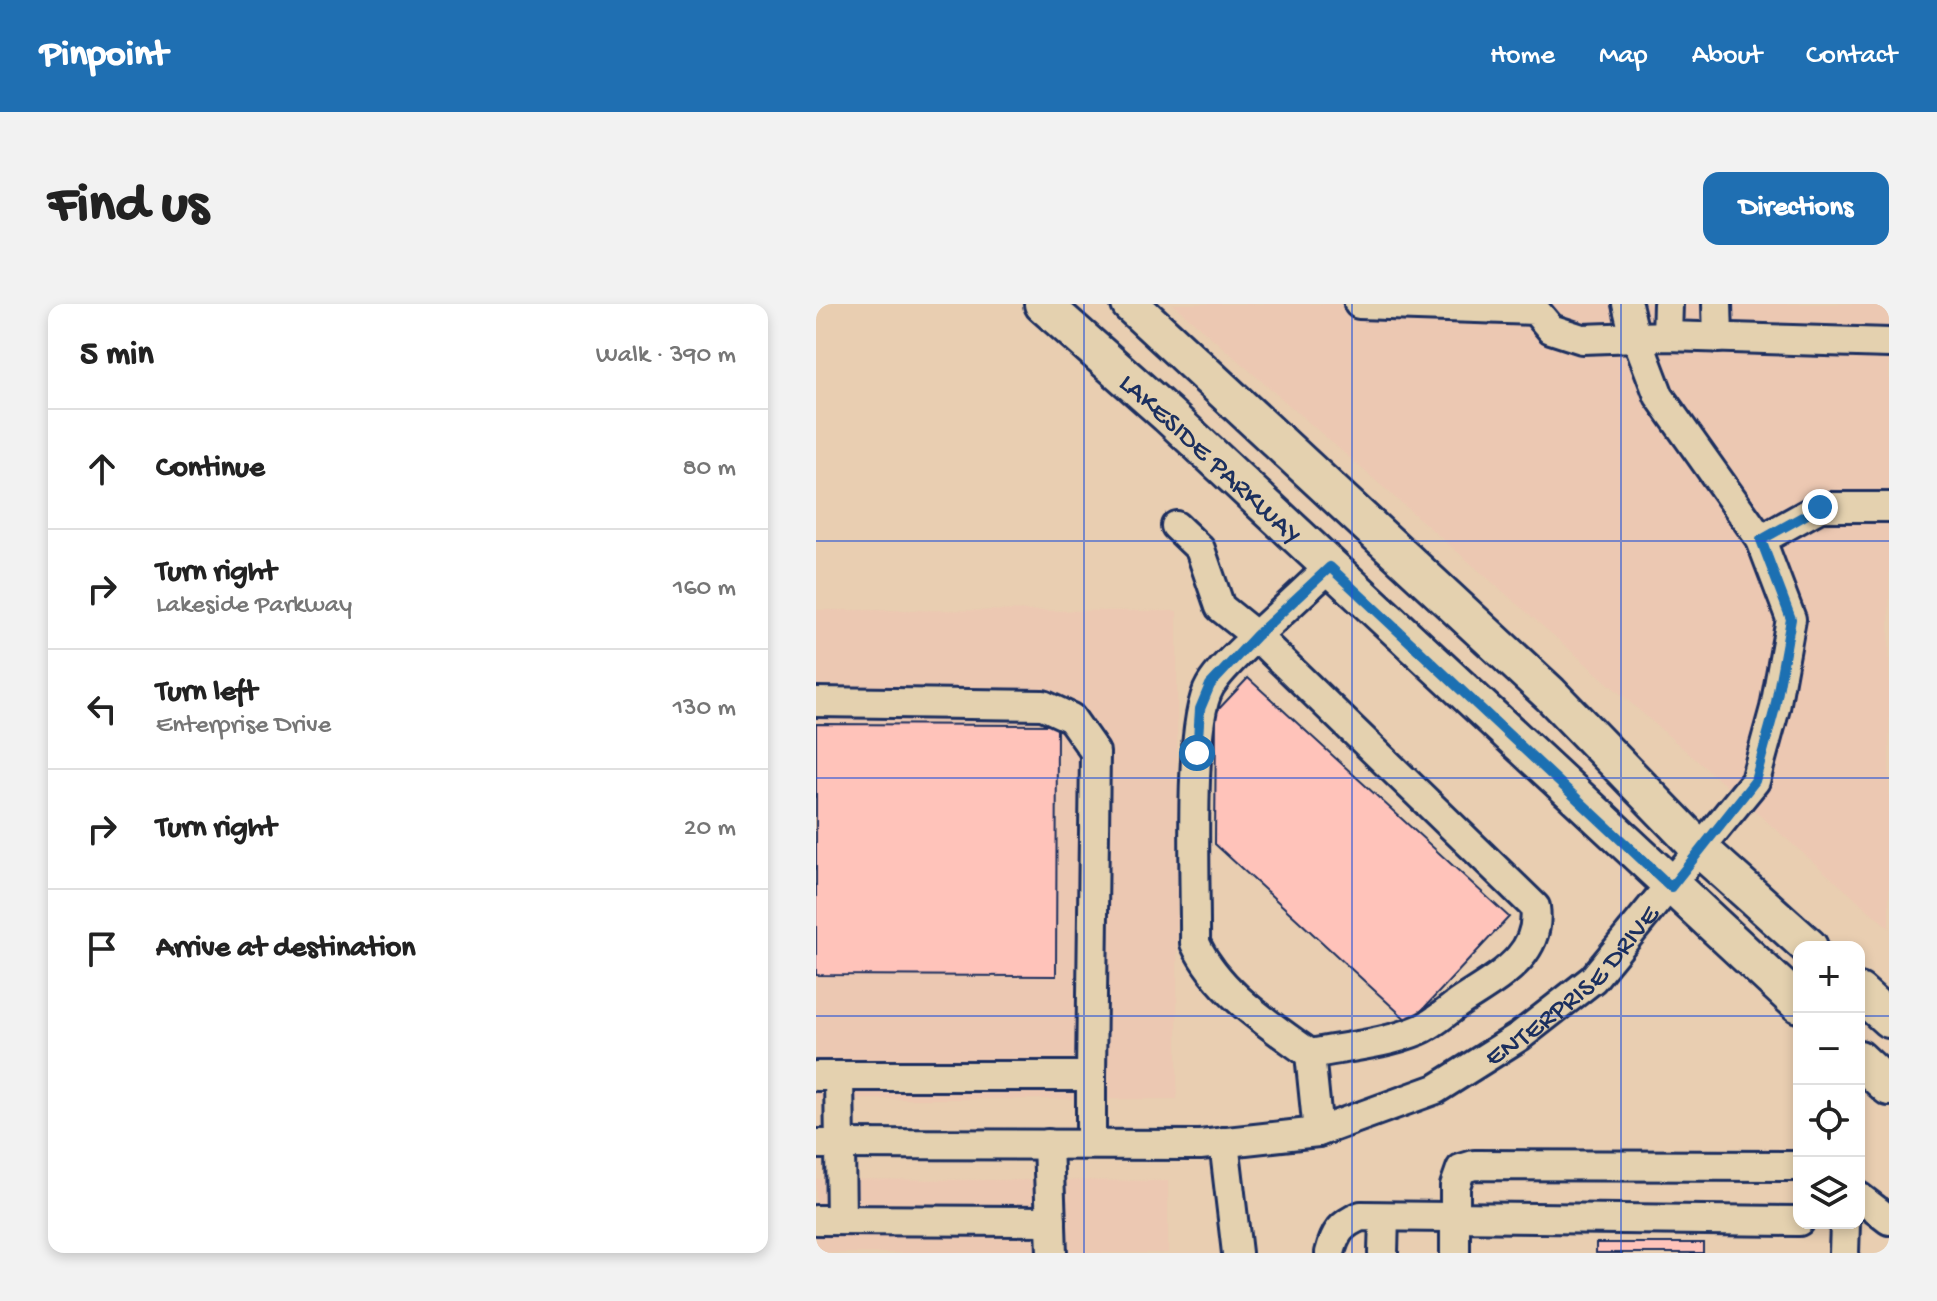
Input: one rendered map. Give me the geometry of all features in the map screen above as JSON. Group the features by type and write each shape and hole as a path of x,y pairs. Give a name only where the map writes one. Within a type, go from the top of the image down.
{"main road":[{"name":"LAKESIDE PARKWAY","path":"1043,304 1793,999"},
{"name":"LAKESIDE PARKWAY","path":"1130,304 1550,694 1701,850 1802,941"},
{"path":"1865,997 1889,1019"},
{"path":"1865,1065 1889,1087"}],"street":[{"path":"1359,304 1502,305 1535,310 1551,316 1582,339 1667,336 1889,343"},
{"name":"ENTERPRISE DRIVE","path":"828,1144 1224,1142 1318,1132 1436,1089 1520,1036 1593,979 1755,781 1775,708 1791,619 1761,540 1659,396 1627,304"},
{"path":"1667,336 1668,304"},
{"path":"1717,304 1718,338"},
{"path":"1761,540 1820,507 1889,507"},
{"path":"1176,526 1200,549 1220,607 1256,636 1535,907 1537,923 1530,945 1514,965 1422,1029 1392,1039 1310,1054 1250,1010 1205,964 1195,943 1197,753 1200,709 1210,685 1256,636 1330,567"},
{"path":"816,702 1043,705 1071,718 1095,752 1091,1144"},
{"path":"1310,1054 1318,1132"},
{"path":"1051,1221 829,1220 828,1076 1091,1076"},
{"path":"1224,1142 1237,1253"},
{"path":"1048,1144 1052,1253"},
{"path":"1455,1253 1455,1186 1461,1169 1474,1165 1793,1166"},
{"path":"1865,1202 1889,1220"},
{"path":"1330,1253 1336,1233 1346,1222 1361,1216 1793,1221"},
{"path":"1383,1253 1384,1217"},
{"path":"1844,1253 1845,1229"}],"shaded area":[{"path":"1173,304 1889,304 1889,928"},
{"path":"816,610 1177,611 1177,1099 816,1099"},
{"path":"816,1179 1168,1181 1168,1253 816,1253"}],"building":[{"path":"1248,678 1509,917 1410,1023 1215,844 1216,712"},
{"path":"816,724 1057,725 1056,976 816,975"},
{"path":"1596,1243 1703,1243 1703,1253 1596,1253"}],"route":[{"path":"1197,753 1200,709 1210,685 1256,636 1330,567 1671,887 1755,781 1775,708 1791,619 1761,540 1820,507"}]}
